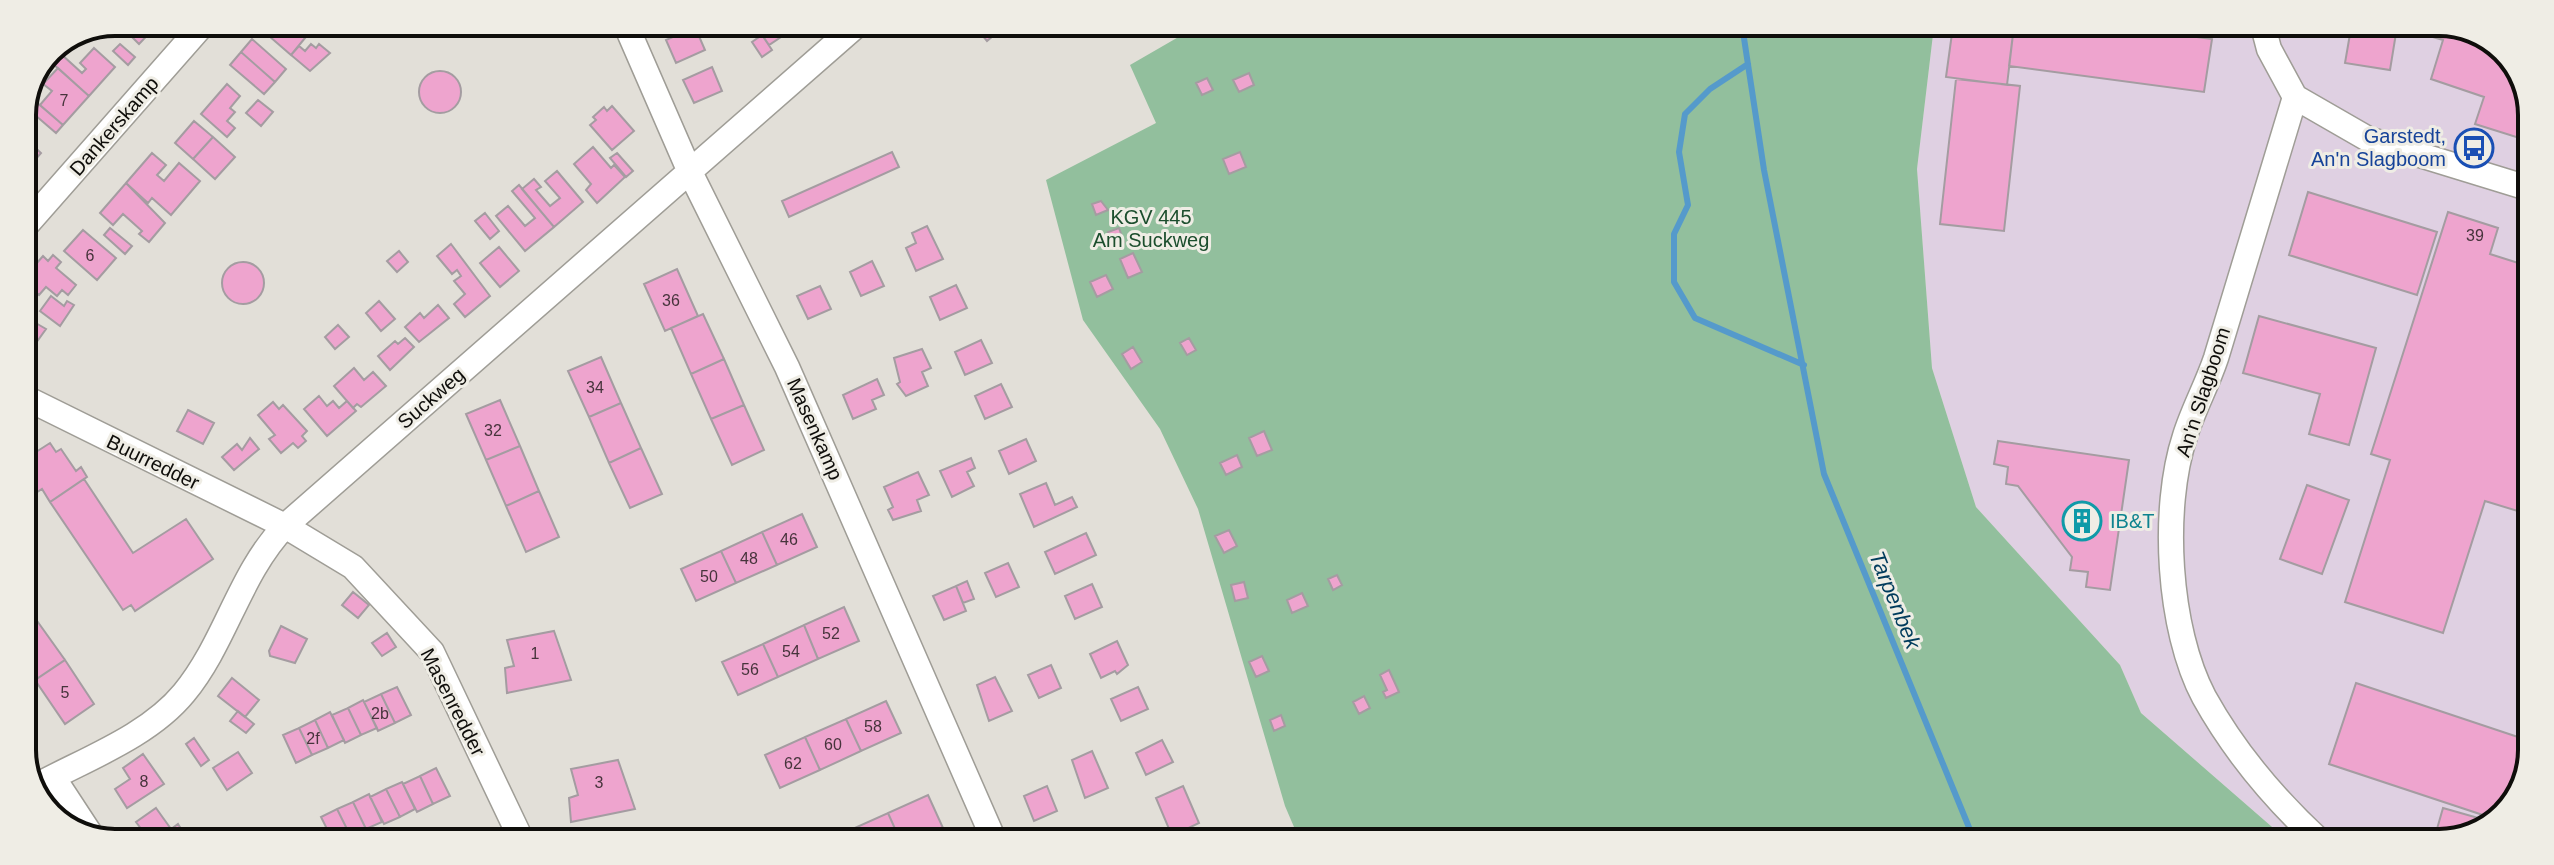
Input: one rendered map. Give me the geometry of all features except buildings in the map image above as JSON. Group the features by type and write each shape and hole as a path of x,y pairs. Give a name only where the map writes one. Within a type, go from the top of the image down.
{"street":[{"name":"Dankerskamp","path":"36,214 193,36"},
{"name":"Masenkamp","path":"631,36 689,170 787,367 989,829"},
{"name":"Suckweg","path":"43,782 142,727 175,703 207,660 265,547 285,526 844,36"},
{"path":"2266,36 2269,49 2295,97 2368,139 2518,185"},
{"name":"An'n Slagboom","path":"2295,97 2207,386 2184,437 2170,512 2173,575 2183,638 2203,695 2245,760 2309,829"},
{"name":"Buurredder","path":"36,403 285,526"},
{"name":"Masenredder","path":"285,526 332,553 370,581 432,652 516,829"},
{"path":"43,782 74,817"}],"shaded area":[{"path":"1933,36 2439,36 2474,44 2495,59 2514,90 2518,110 2518,750 2514,775 2495,806 2474,821 2449,828 2274,829 2141,713 2120,665 1976,507 1932,368 1917,169"}],"green space":[{"name":"KGV 445 Am Suckweg","path":"1180,36 1933,36 1917,169 1932,368 1976,507 2120,665 2141,713 2274,829 1295,829 1285,806 1198,509 1160,429 1083,320 1046,180 1156,123 1130,65"}],"waterway":[{"name":"Tarpenbek","path":"1744,36 1764,170 1824,474 1970,829"},
{"name":"Tarpenbek","path":"1748,64 1710,89 1685,114 1679,152 1688,205 1674,234 1674,282 1695,318 1804,365"}],"place":[{"name":"Garstedt, An'n Slagboom","path":"2474,148"},
{"name":"IB&T","path":"2082,521"}]}
